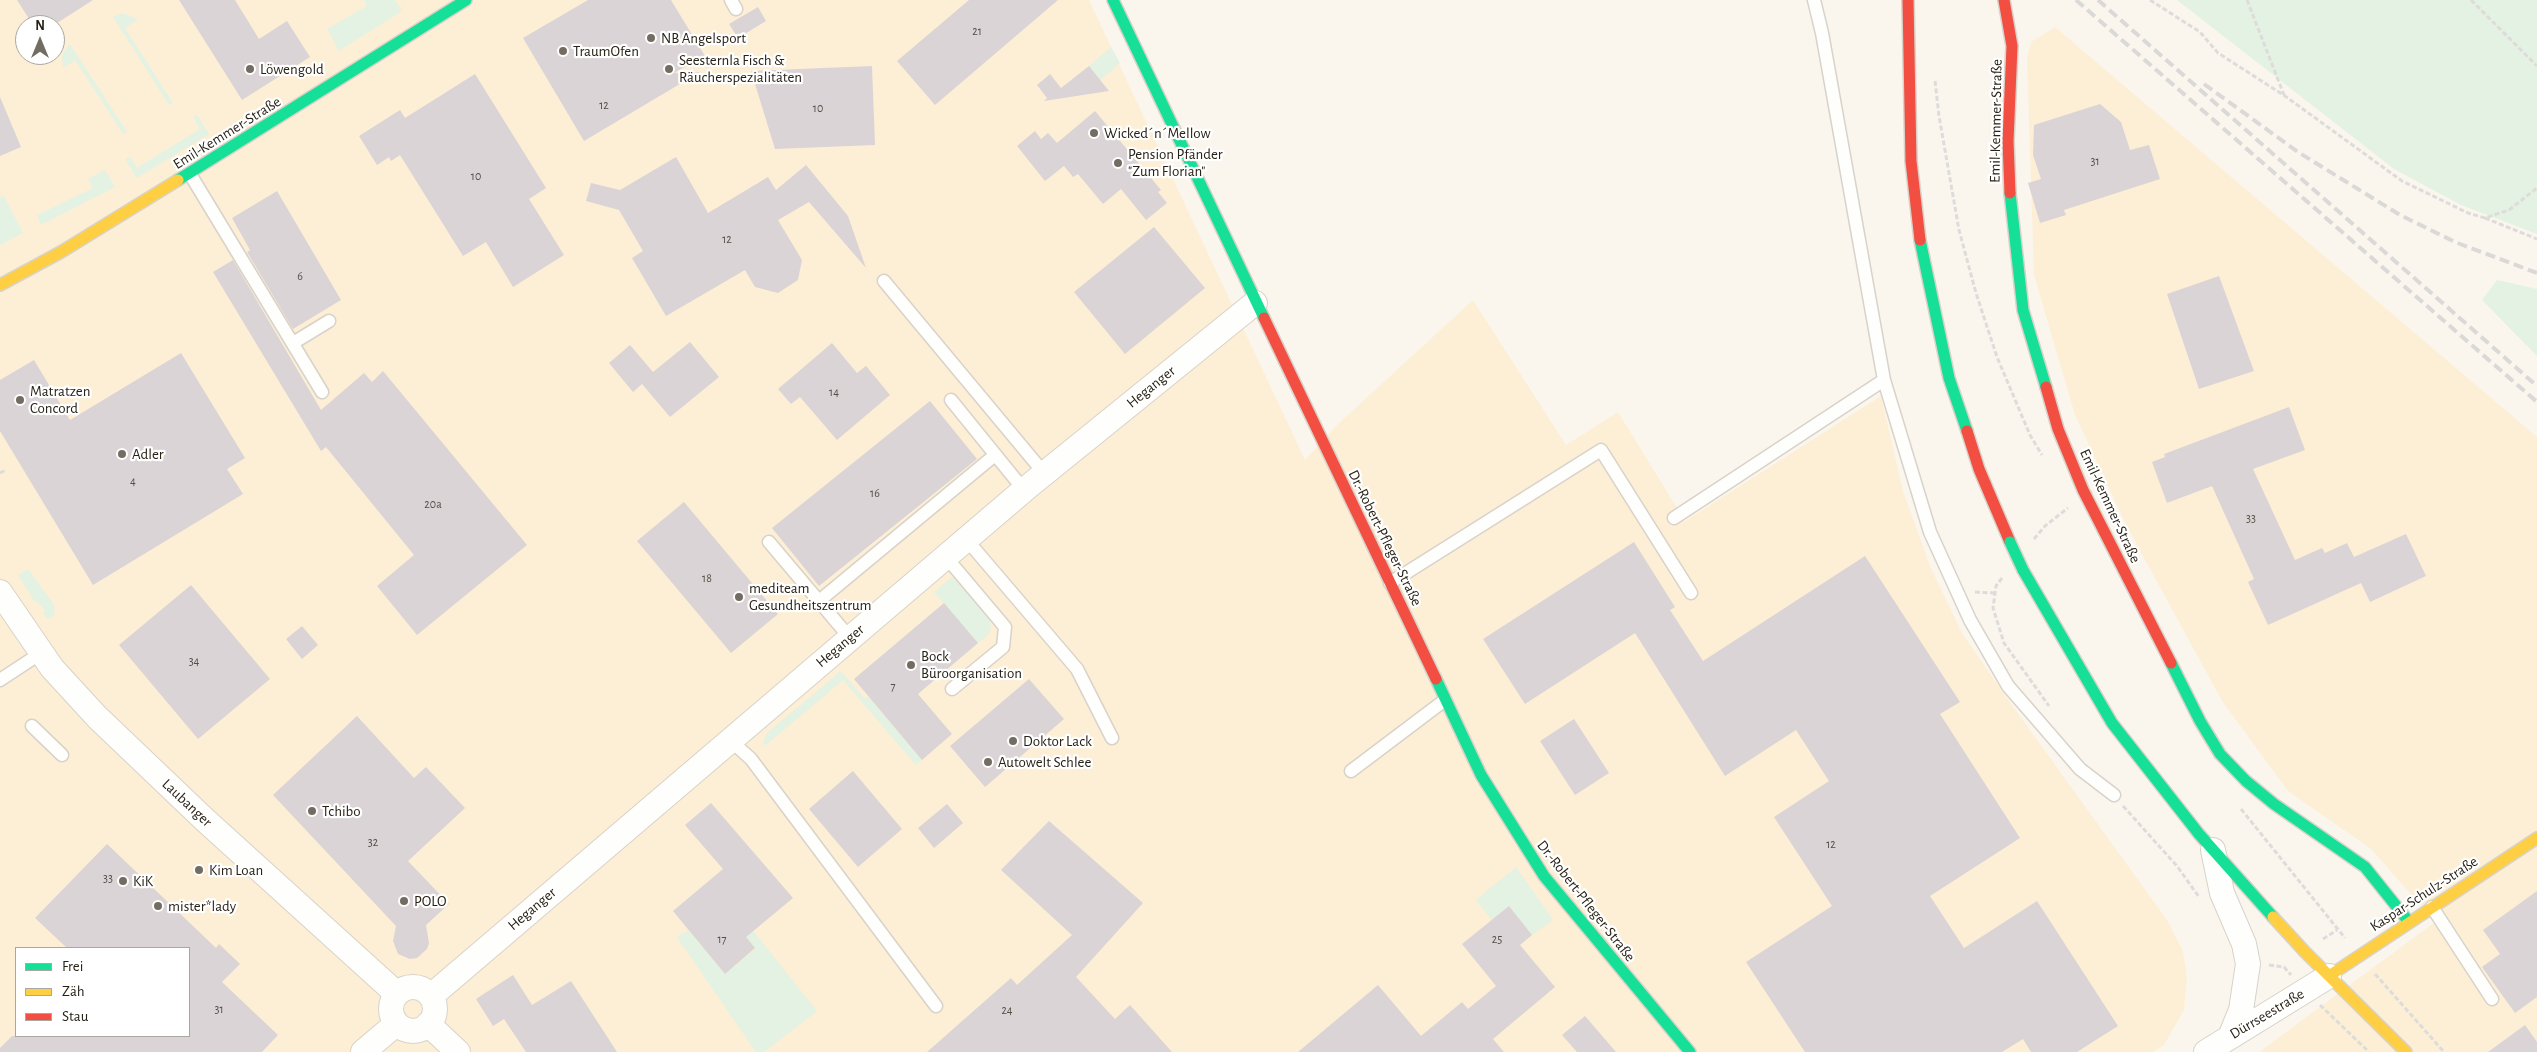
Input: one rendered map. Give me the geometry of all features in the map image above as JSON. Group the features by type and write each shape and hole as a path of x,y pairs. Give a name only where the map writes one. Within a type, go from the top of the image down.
{"street":[{"name":"Emil-Kemmer-Straße","path":"0,285 61,252 190,174 466,0"},
{"name":"Dr.-Robert-Pfleger-Straße","path":"1113,0 1481,775 1527,851 1567,906 1690,1052"},
{"path":"1908,0 1911,161 1918,229 1948,378 1979,469 2023,570 2112,723 2147,770 2214,850 2329,976 2406,1052"},
{"name":"Emil-Kemmer-Straße","path":"2004,0 2012,46 2008,141 2010,194 2023,310 2058,429 2083,490 2200,721 2220,754 2246,781 2274,804 2365,867 2409,922"},
{"name":"Heganger","path":"431,996 1044,473 1255,302"},
{"name":"Laubanger","path":"0,592 63,682 128,748 397,994"},
{"name":"Kaspar-Schulz-Straße","path":"2329,976 2537,838"},
{"path":"2214,850 2222,893 2244,944 2248,964 2241,1010 2230,1037"},
{"name":"Dürrseestraße","path":"2206,1052 2329,976"},
{"path":"410,987 420,988 431,996 434,1008 428,1024 418,1030 409,1031 396,1024 392,1017 391,1005 397,994 410,987"},
{"path":"363,1052 396,1024"},
{"path":"428,1024 458,1052"}],"lane":[{"path":"1814,0 1822,33 1884,380 1930,532 1970,620 2008,686 2080,768 2114,795"},
{"path":"190,174 322,392"},
{"path":"884,281 1044,473"},
{"path":"292,343 329,321"},
{"path":"1674,518 1884,380"},
{"path":"952,400 1024,490"},
{"path":"1390,583 1601,450 1691,593"},
{"path":"819,601 995,455"},
{"path":"966,540 1077,669 1112,738"},
{"path":"769,542 850,638"},
{"path":"946,558 1005,627 1003,647 952,689"},
{"path":"0,680 41,653"},
{"path":"1351,771 1445,700"},
{"path":"32,726 62,755"},
{"path":"730,740 751,759 936,1006"},
{"path":"2432,908 2492,999"}],"path":[{"path":"2150,0 2200,32 2218,52 2285,96 2402,181 2468,213 2537,239"},
{"path":"2247,0 2285,96"},
{"path":"2471,0 2537,66"},
{"path":"1934,76 1959,230 1976,293 1997,357 2030,435 2044,458"},
{"path":"2484,218 2510,210 2537,188"},
{"path":"0,473 6,470"},
{"path":"1994,592 1993,608 2004,643 2051,709"},
{"path":"2114,795 2177,866 2203,901"},
{"path":"2359,955 2444,1052"},
{"path":"2248,964 2284,967 2370,1052"}],"shaded area":[{"path":"0,0 1089,0 1305,460 1338,424 1473,300 1566,445 1618,412 1685,521 1881,396 1903,491 1930,566 1962,633 2167,920 2183,951 2187,978 2184,1010 2164,1045 2153,1052 0,1052"},
{"path":"2055,27 2537,437 2537,1052 2259,1052 2435,922 2371,849 2288,791 2222,701 2125,523 2075,415 2034,275 2027,60 2031,42"}],"green space":[{"path":"364,0 395,0 402,11 339,51 327,29 367,6"},
{"path":"2177,0 2537,0 2537,234 2461,205 2394,169"},
{"path":"122,13 138,19 125,28 173,103 169,105 113,17"},
{"path":"70,44 127,132 123,134 75,60 63,68 63,65 65,65 65,50"},
{"path":"1111,47 1120,63 1100,80 1089,66"},
{"path":"197,115 209,134 137,178 125,159 130,157 137,168 200,129 193,117"},
{"path":"105,170 115,187 41,225 37,215 93,188 88,179"},
{"path":"4,196 23,233 0,245 0,197"},
{"path":"2497,280 2537,289 2537,356 2482,300"},
{"path":"28,569 55,606 54,615 48,619 43,613 45,611 37,601 35,602 18,575"},
{"path":"952,577 990,619 989,634 978,643 934,592"},
{"path":"841,671 864,698 869,697 922,760 916,765 843,680 765,746 763,742 767,733"},
{"path":"1516,867 1553,920 1532,935 1509,906 1492,920 1476,900"},
{"path":"712,879 817,1011 764,1052 756,1052 677,937 688,930 725,974 755,949 703,886"}],"building":[{"path":"17,0 93,0 65,18 65,15 27,15"},
{"path":"179,0 235,0 259,39 287,21 310,57 242,100"},
{"path":"588,0 671,0 705,56 674,73 700,72 584,141 523,38"},
{"path":"969,0 1058,0 935,105 897,61"},
{"path":"758,7 766,21 738,38 729,24"},
{"path":"872,66 875,145 775,149 751,71"},
{"path":"1089,66 1109,91 1044,101 1047,98 1037,85 1050,74 1061,88"},
{"path":"475,74 546,188 529,199 564,255 513,287 486,242 463,256 400,155 391,161 389,157 377,165 359,136 400,110 405,118"},
{"path":"0,97 21,147 0,156"},
{"path":"2100,104 2121,122 2130,150 2149,145 2160,179 2064,210 2066,215 2040,223 2028,183 2041,179 2033,155 2034,125"},
{"path":"1095,111 1161,190 1158,192 1167,203 1146,220 1121,189 1103,204 1078,174 1073,177 1064,166 1045,181 1017,146 1035,131 1041,139 1048,133 1057,143"},
{"path":"676,157 708,213 768,177 776,190 806,165 848,216 866,268 809,202 778,220 802,260 798,280 778,293 755,287 745,270 666,316 632,258 643,251 619,210 586,201 591,183 620,190"},
{"path":"277,191 341,300 293,329 247,252 250,250 232,218"},
{"path":"1154,227 1205,288 1125,354 1074,292"},
{"path":"233,260 321,410 364,373 372,382 383,371 527,545 417,635 377,586 414,555 326,447 321,451 213,272"},
{"path":"2219,276 2254,371 2199,389 2167,294"},
{"path":"690,342 719,377 670,417 642,384 633,392 609,363 630,345 653,372"},
{"path":"832,343 857,373 866,366 890,395 837,440 800,397 791,404 778,389"},
{"path":"181,353 245,458 227,469 243,494 93,585 0,431 0,380 34,360 70,420"},
{"path":"930,401 977,459 819,586 772,528"},
{"path":"2289,407 2305,450 2253,469 2295,560 2322,548 2325,553 2347,543 2354,557 2406,534 2426,576 2370,602 2361,583 2268,625 2248,582 2254,579 2212,486 2167,503 2152,462 2165,457 2164,454"},
{"path":"684,502 778,614 731,653 637,541"},
{"path":"1634,542 1675,607 1670,610 1703,661 1865,556 1960,702 1940,714 2020,838 1930,896 1964,948 2037,901 2118,1026 2077,1052 2031,1052 2023,1039 2002,1052 1805,1052 1746,962 1832,906 1774,817 1829,781 1796,730 1725,776 1635,633 1525,704 1483,639"},
{"path":"191,585 270,679 198,739 119,645"},
{"path":"944,603 978,643 918,694 952,734 922,760 854,679"},
{"path":"302,626 318,645 302,659 286,639"},
{"path":"1029,679 1064,719 985,787 950,746"},
{"path":"357,716 414,778 426,767 465,808 408,861 449,904 426,925 429,943 427,949 417,958 410,959 398,954 393,941 396,926 273,795"},
{"path":"1574,719 1609,773 1575,795 1540,741"},
{"path":"853,771 902,829 858,867 809,809"},
{"path":"711,803 793,898 746,937 755,948 725,974 673,911 723,869 685,825"},
{"path":"947,804 963,823 934,848 918,828"},
{"path":"1049,821 1143,903 1076,977 1115,1019 1130,1005 1172,1052 927,1052 1011,978 1017,985 1072,935 1001,870"},
{"path":"107,844 216,948 219,944 240,964 222,982 278,1035 262,1052 0,1052 0,1048 12,1036 190,1037 190,947 66,947 35,918"},
{"path":"2537,891 2537,997 2515,1013 2482,967 2500,954 2483,930"},
{"path":"1509,906 1532,935 1520,945 1555,987 1493,1039 1504,1052 1298,1052 1378,985 1421,1036 1462,1002 1468,1009 1496,986 1462,944"},
{"path":"513,975 532,1005 571,981 617,1052 526,1052 504,1019 493,1026 476,999"},
{"path":"1585,1016 1616,1052 1577,1052 1562,1035"},
{"path":"2525,1025 2537,1042 2537,1052 2488,1052"}],"railway":[{"path":"2076,0 2537,402"},
{"path":"2098,0 2537,386"},
{"path":"2204,84 2298,152 2400,215 2455,242 2537,273"}],"traffic: fast":[{"path":"178,180 466,0"},
{"path":"1113,0 1264,318"},
{"path":"2010,193 2023,310 2046,387"},
{"path":"1920,240 1949,378 1967,431"},
{"path":"2010,542 2023,570"},
{"path":"2023,570 2112,723 2199,834 2273,917"},
{"path":"2171,663 2200,721 2220,754 2246,781 2274,804 2365,867 2409,922"},
{"path":"1436,679 1481,775 1544,876 1690,1052"}],"traffic: slow":[{"path":"0,285 61,252 178,180"},
{"path":"2329,976 2537,838"},
{"path":"2273,917 2305,952 2406,1052"}],"traffic: jam":[{"path":"1908,0 1911,161 1920,240"},
{"path":"2004,0 2012,46 2008,141 2010,193"},
{"path":"1264,318 1436,679"},
{"path":"2046,387 2058,429 2083,490 2171,663"},
{"path":"1967,431 1979,469 2010,542"}],"place":[{"name":"NB Angelsport","path":"651,38"},
{"name":"TraumOfen","path":"563,51"},
{"name":"Löwengold","path":"250,69"},
{"name":"Seesternla Fisch & Räucherspezialitäten","path":"669,69"},
{"name":"Wicked´n´Mellow","path":"1094,133"},
{"name":"Pension Pfänder \"Zum Florian\"","path":"1118,163"},
{"name":"Matratzen Concord","path":"20,400"},
{"name":"Adler","path":"122,454"},
{"name":"mediteam Gesundheitszentrum","path":"739,597"},
{"name":"Bock Büroorganisation","path":"911,665"},
{"name":"Doktor Lack","path":"1013,741"},
{"name":"Autowelt Schlee","path":"988,762"},
{"name":"Tchibo","path":"312,811"},
{"name":"Kim Loan","path":"199,870"},
{"name":"KiK","path":"123,881"},
{"name":"POLO","path":"404,901"},
{"name":"mister*lady","path":"158,906"}]}
